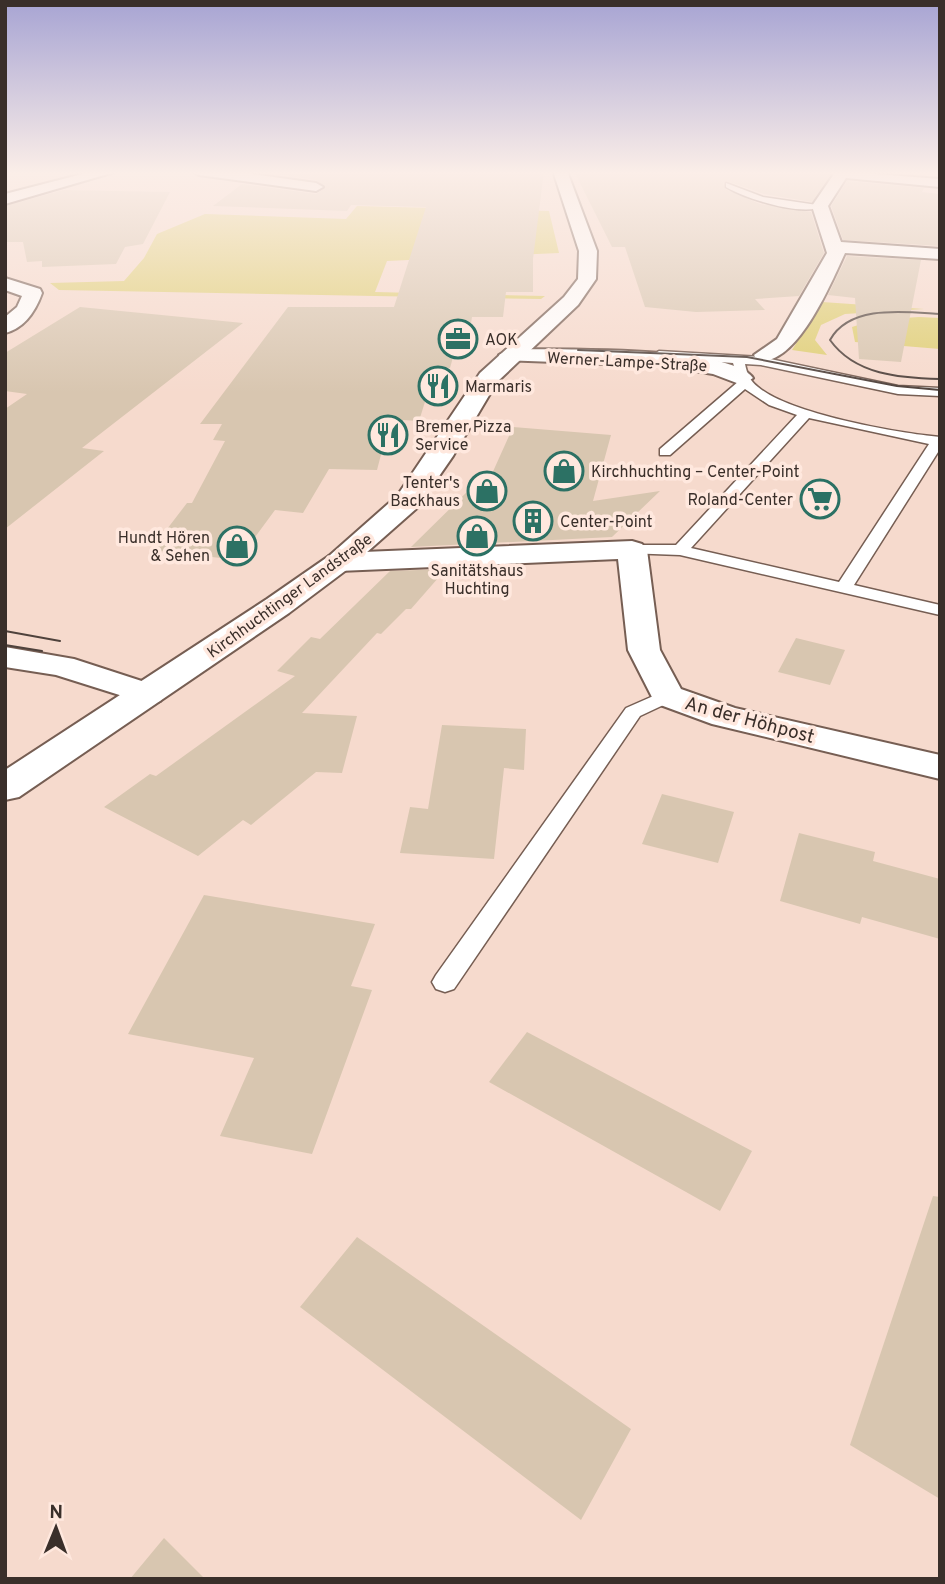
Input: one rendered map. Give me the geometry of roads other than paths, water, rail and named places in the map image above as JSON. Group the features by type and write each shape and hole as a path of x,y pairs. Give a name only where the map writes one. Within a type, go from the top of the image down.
{"street":[{"name":"Kirchhuchtinger Landstraße","path":"5,788 215,650 339,562 407,502 440,456 479,388 583,287 589,265 586,245"},
{"path":"751,369 785,343 824,278 836,247 940,254"},
{"path":"5,284 33,293 26,310 5,327"},
{"name":"Werner-Lampe-Straße","path":"546,325 550,333 576,344 709,349"},
{"name":"Werner-Lampe-Straße","path":"514,353 694,362 728,370 751,369"},
{"path":"339,562 632,550"},
{"name":"An der Höhpost","path":"632,550 644,650 667,696 725,716 940,767"},
{"path":"5,657 62,666 148,694"}],"lane":[{"path":"709,349 751,369 940,394"},
{"path":"751,369 775,402 806,413 939,441 844,587"},
{"path":"666,452 751,369"},
{"path":"680,550 806,413"},
{"path":"632,550 680,550 940,610"},
{"path":"445,982 633,712 667,696"}],"tram line":[{"path":"940,314 895,312 864,315 839,328 830,340 852,361 879,372 940,379"},
{"path":"578,350 747,357 897,386 940,390"},
{"path":"5,631 60,641"},
{"path":"5,645 42,651"}],"place":[{"name":"AOK","path":"458,339"},
{"name":"Marmaris","path":"438,386"},
{"name":"Bremer Pizza Service","path":"388,435"},
{"name":"Kirchhuchting – Center-Point","path":"564,471"},
{"name":"Tenter's Backhaus","path":"487,491"},
{"name":"Roland-Center","path":"820,499"},
{"name":"Center-Point","path":"533,521"},
{"name":"Sanitätshaus Huchting","path":"477,536"},
{"name":"Hundt Hören & Sehen","path":"237,546"}]}
